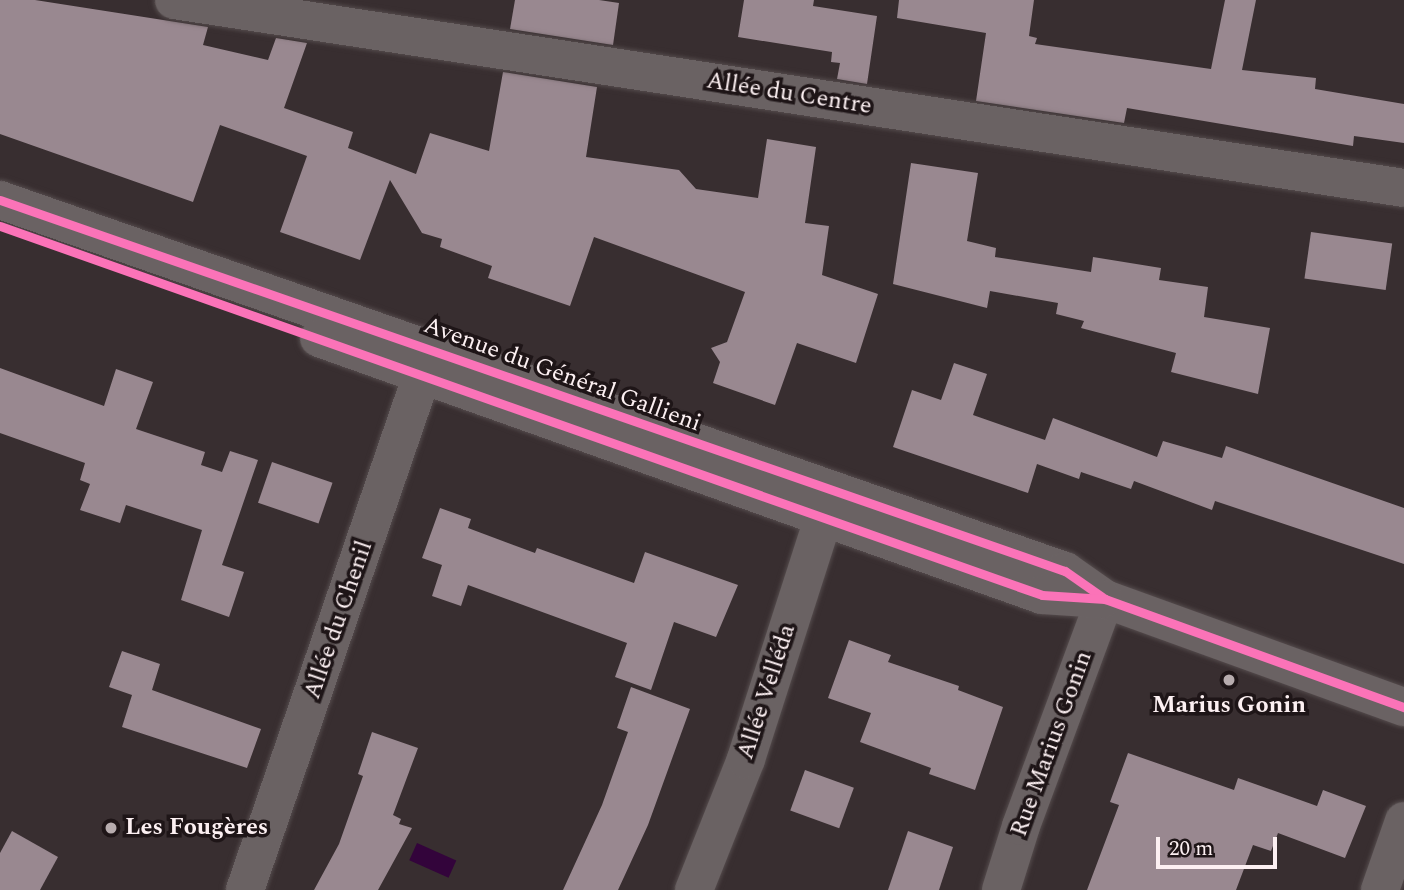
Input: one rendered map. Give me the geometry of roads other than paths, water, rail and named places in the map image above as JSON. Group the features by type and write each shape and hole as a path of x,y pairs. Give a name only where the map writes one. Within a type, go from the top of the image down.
{"street":[{"name":"Allée du Centre","path":"174,0 1404,188"},
{"name":"Avenue du Général Gallieni","path":"0,200 427,362 828,504 1042,595 1105,599 1404,707"},
{"name":"Avenue du Général Gallieni","path":"0,226 427,362"},
{"name":"Allée du Chenil","path":"245,890 427,362"},
{"name":"Allée Velléda","path":"694,890 746,759 828,504"},
{"name":"Rue Marius Gonin","path":"1001,890 1021,826 1105,599"},
{"path":"1380,890 1404,821"}],"place":[{"name":"Marius Gonin","path":"1229,680"},
{"name":"Les Fougères","path":"111,828"}]}
